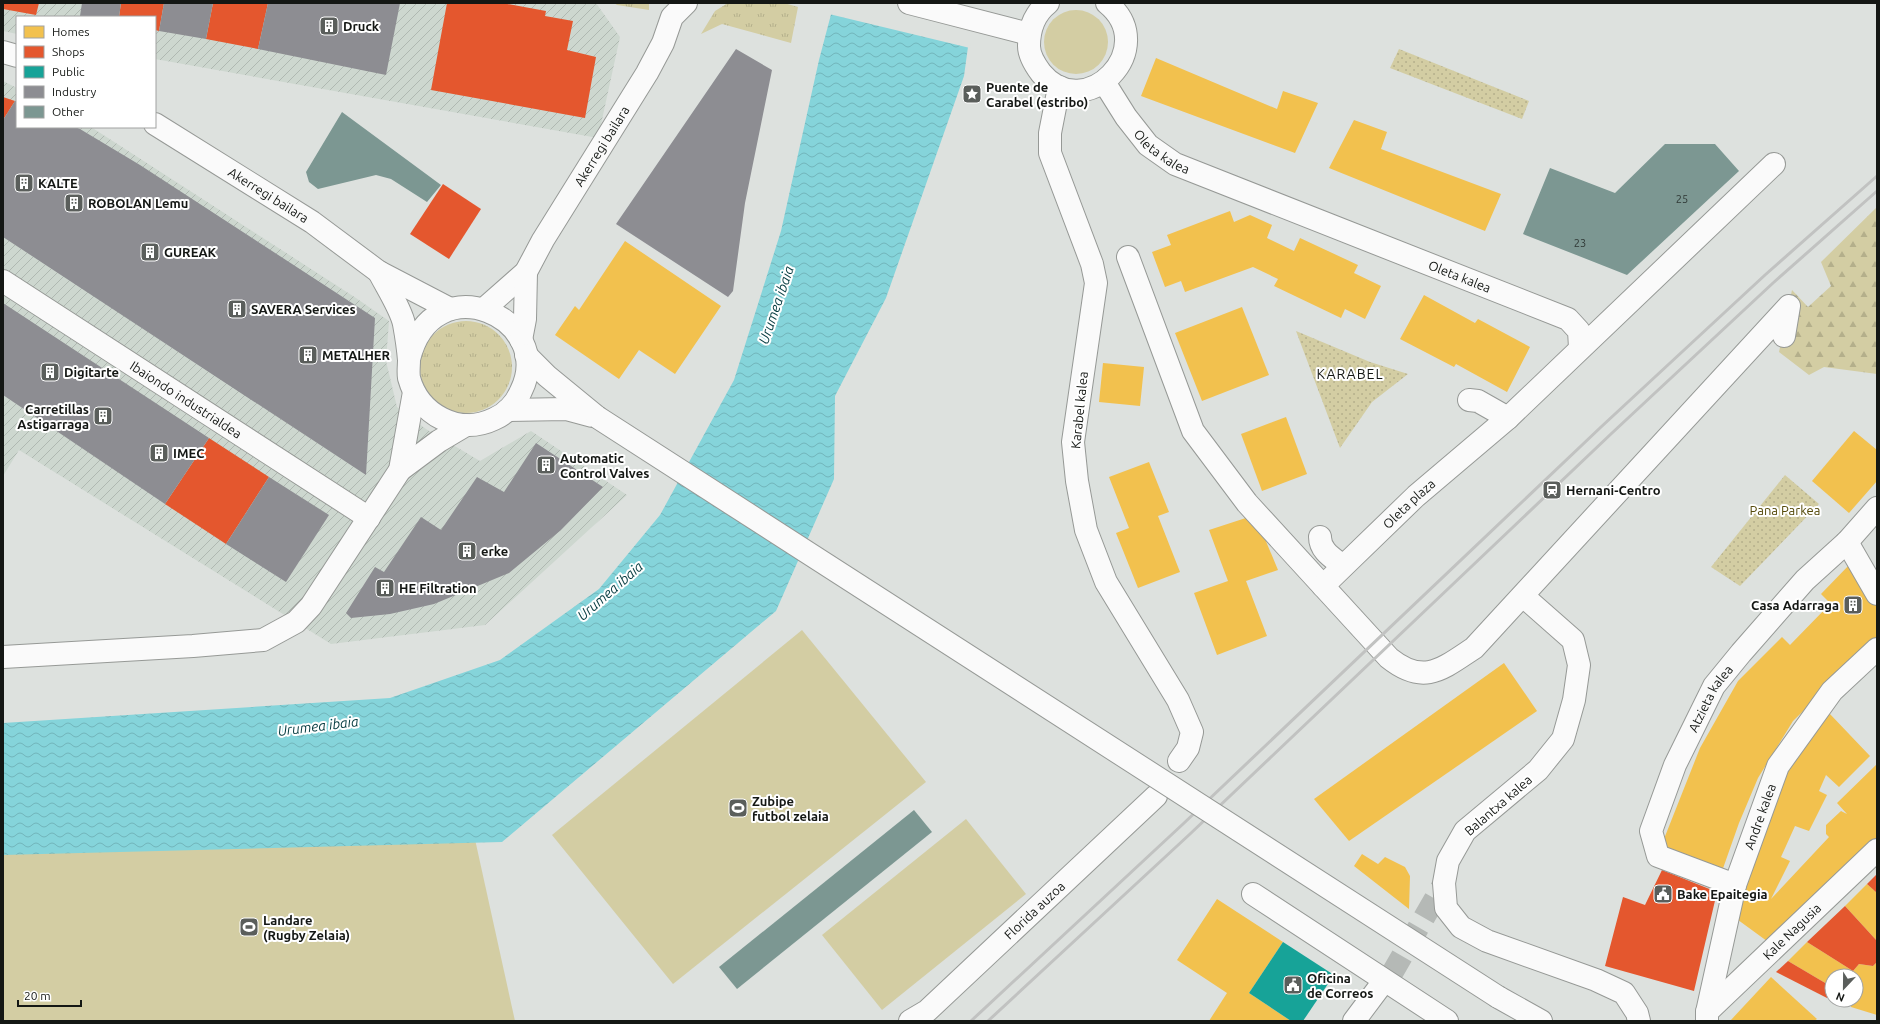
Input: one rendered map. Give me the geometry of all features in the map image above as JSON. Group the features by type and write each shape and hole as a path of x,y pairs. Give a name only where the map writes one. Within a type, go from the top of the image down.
{"street":[{"path":"909,3 1029,34"},
{"path":"1048,3 1041,8 1033,20 1029,34 1029,50 1035,66 1045,78 1059,87 1070,90 1082,90 1104,82 1114,73 1121,63 1125,50 1126,38 1123,25 1117,13 1108,3"},
{"name":"Akerregi bailara","path":"526,272 543,240 647,73 663,43 675,8"},
{"path":"3,52 16,56"},
{"name":"Oleta kalea","path":"1104,82 1126,118 1148,145 1175,164 1568,319 1579,330 1580,347"},
{"name":"Karabel kalea","path":"1059,87 1050,133 1050,153 1092,264 1096,284 1073,442 1077,481 1086,530 1106,582 1178,700 1192,732 1188,748 1179,761"},
{"name":"Akerregi bailara","path":"156,125 312,222 379,272 450,309"},
{"path":"1580,347 1774,164"},
{"path":"1128,258 1193,431 1247,503 1389,658 1404,669 1419,673 1435,672 1474,648 1789,306 1784,336"},
{"path":"379,272 403,322 409,376 414,392 423,406 436,416 450,423 466,425 482,424 496,419 508,410 518,399 524,385 527,370 524,348 526,272"},
{"path":"484,309 526,272"},
{"name":"Ibaiondo industrialdea","path":"3,281 368,518"},
{"path":"408,359 413,343 422,328 434,317 450,309 467,307 484,309 499,316 508,323 524,348 547,376 597,418 1498,997 1541,1021"},
{"name":"Oleta plaza","path":"1343,566 1416,496 1508,418 1580,347"},
{"path":"400,470 414,392"},
{"path":"1469,400 1478,401 1508,418"},
{"path":"508,410 566,409 597,418"},
{"path":"3,657 193,646 262,640 296,622 311,606 400,470 439,441 466,425"},
{"name":"Atzieta kalea","path":"1735,885 1658,856 1651,831 1675,765 1714,686 1740,652 1805,580 1847,542 1877,508"},
{"path":"1320,537 1320,543 1327,554 1343,566 1323,586"},
{"path":"1847,542 1877,594"},
{"name":"Balantxa kalea","path":"1523,596 1573,640 1579,665 1574,700 1563,739 1538,770 1465,831 1448,861 1444,883 1446,908 1461,927 1487,941 1596,980 1624,992 1637,1013 1639,1021"},
{"name":"Andre kalea","path":"1706,1018 1735,885 1778,766 1832,691 1877,649"},
{"name":"Florida auzoa","path":"910,1021 927,1011 1156,796"},
{"name":"Kale Nagusia","path":"1706,1018 1877,850"},
{"path":"1253,894 1447,1021"},
{"path":"1354,1021 1384,980"}],"shaded area":[{"path":"3,3 596,3 620,37 598,138 156,59 156,16 16,16 16,34 3,31"},
{"path":"3,81 16,88 16,128 93,128 356,298 389,321 386,361 397,407 426,429 480,461 531,431 627,495 485,625 331,644 19,450 3,476"}],"green space":[{"path":"614,3 649,3 649,10 617,5"},
{"path":"728,3 784,3 798,7 791,43 722,24 701,34 715,11"},
{"path":"1070,10 1082,10 1099,19 1106,30 1108,42 1106,54 1099,65 1082,74 1070,74 1058,69 1049,60 1044,48 1044,36 1049,24 1058,15"},
{"path":"1399,49 1529,101 1522,119 1390,68"},
{"path":"1877,207 1877,374 1824,367 1809,375 1779,352 1792,290 1808,307 1831,286 1821,262"},
{"path":"466,321 484,324 499,334 509,349 512,367 509,385 499,400 484,410 466,413 448,410 433,400 423,385 420,367 423,349 433,334 448,324"},
{"path":"1296,331 1370,362 1408,374 1372,402 1340,448"},
{"name":"Pana Parkea","path":"1785,475 1819,504 1740,586 1711,567"},
{"name":"Zubipe futbol zelaia","path":"802,630 926,782 673,984 552,835"},
{"name":"Landare (Rugby Zelaia)","path":"467,803 515,1021 3,1021 3,833"},
{"path":"966,819 1026,894 882,1010 822,935"}],"water":[{"name":"Urumea ibaia","path":"834,3 974,3 964,76 886,298 835,396 834,479 776,611 502,842 3,855 3,723 390,698 500,660 599,589 660,515 734,380 781,231 819,60"}],"pier":[{"path":"832,3 976,3 970,48 829,14"}],"building: Homes":[{"path":"1156,58 1277,109 1283,91 1318,103 1295,153 1141,96"},
{"path":"1354,120 1387,132 1381,149 1501,194 1485,231 1329,168"},
{"path":"1230,211 1234,222 1250,215 1272,225 1267,238 1294,251 1300,238 1358,265 1354,273 1381,286 1365,319 1345,309 1341,318 1274,286 1278,279 1253,267 1185,292 1181,281 1165,287 1152,252 1171,245 1167,235"},
{"path":"625,241 721,306 675,374 639,350 619,379 555,335 575,306 579,310"},
{"path":"1424,295 1475,323 1478,319 1530,347 1507,392 1456,364 1454,367 1400,339"},
{"path":"1242,307 1269,375 1202,401 1175,333"},
{"path":"1103,363 1144,367 1140,406 1099,402"},
{"path":"1286,417 1307,474 1262,491 1241,434"},
{"path":"1854,431 1877,450 1877,481 1849,513 1812,481"},
{"path":"1149,462 1169,512 1158,516 1180,572 1138,588 1116,533 1129,528 1109,477"},
{"path":"1255,515 1278,570 1246,581 1267,636 1217,655 1194,593 1228,581 1209,530"},
{"path":"1851,563 1877,603 1877,639 1793,721 1758,778 1739,823 1721,874 1660,849 1700,748 1738,681 1782,637 1790,645 1827,607 1830,603 1821,594"},
{"path":"1504,663 1537,711 1349,841 1314,799"},
{"path":"1829,713 1870,756 1839,787 1826,775 1819,791 1827,795 1809,831 1795,826 1781,857 1790,861 1771,899 1829,837 1826,834 1826,825 1841,811 1847,814 1837,803 1877,764 1877,846 1771,944 1734,917 1784,775"},
{"path":"1362,854 1378,864 1385,857 1405,867 1410,876 1409,909 1354,866"},
{"path":"1867,884 1877,893 1877,941 1845,906"},
{"path":"1217,899 1283,942 1249,993 1291,1021 1209,1021 1227,993 1177,960"},
{"path":"1807,942 1848,968 1824,968 1824,982 1788,961"},
{"path":"1877,962 1877,1015 1854,1008 1864,1008 1864,968 1856,968 1859,964 1873,966"},
{"path":"1771,977 1817,1019 1814,1021 1730,1021"}],"building: Shops":[{"path":"3,3 39,3 36,15 3,9"},
{"path":"121,3 164,3 159,31 156,30 156,16 119,16"},
{"path":"213,3 268,3 258,49 206,39"},
{"path":"447,3 502,3 546,11 545,16 573,21 567,50 596,57 585,118 431,90"},
{"path":"3,97 15,101 3,120"},
{"path":"443,184 481,209 449,259 410,234"},
{"path":"209,438 269,477 226,544 165,504"},
{"path":"1662,870 1717,892 1694,991 1605,966 1623,897 1645,905"},
{"path":"1877,874 1877,893 1867,884"},
{"path":"1845,906 1877,941 1877,962 1873,966 1859,964 1856,968 1848,968 1807,942"},
{"path":"1788,961 1824,982 1824,996 1776,972"}],"building: Public":[{"path":"1283,942 1334,975 1303,1021 1291,1021 1249,993"}],"building: Industry":[{"path":"82,3 121,3 119,16 80,16"},
{"path":"164,3 213,3 206,39 159,31"},
{"name":"Druck","path":"268,3 400,3 386,75 258,49"},
{"path":"736,49 772,70 745,203 733,291 728,297 616,224"},
{"path":"16,101 16,128 80,129 140,165 375,318 366,475 3,237 3,120"},
{"path":"3,303 209,438 165,504 3,395"},
{"name":"erke","path":"536,443 603,487 561,530 509,573 434,604 390,614 351,618 346,613 375,567 384,572 421,517 441,530 477,477 504,492"},
{"path":"269,477 329,515 286,582 226,544"}],"building: Other":[{"path":"342,112 441,185 427,202 391,179 376,175 318,189 309,182 306,172"},
{"path":"1665,144 1715,144 1739,171 1627,275 1523,234 1550,168 1615,193"},
{"path":"914,810 932,832 737,989 719,967"}],"tunnel":[{"path":"1391,975 1444,883"}],"railway":[{"path":"971,1021 1183,824 1601,427 1765,275 1877,176"},
{"path":"988,1021 1190,834 1612,433 1773,283 1877,191"}],"place":[{"name":"Druck","path":"329,26"},
{"name":"Puente de Carabel (estribo)","path":"972,94"},
{"name":"KALTE","path":"24,183"},
{"name":"ROBOLAN Lemu","path":"74,203"},
{"name":"GUREAK","path":"150,252"},
{"name":"SAVERA Services","path":"237,309"},
{"name":"METALHER","path":"308,355"},
{"name":"Digitarte","path":"50,372"},
{"name":"Carretillas Astigarraga","path":"103,416"},
{"name":"IMEC","path":"159,453"},
{"name":"Automatic Control Valves","path":"546,465"},
{"name":"Hernani-Centro","path":"1552,490"},
{"name":"erke","path":"467,551"},
{"name":"HE Filtration","path":"385,588"},
{"name":"Casa Adarraga","path":"1853,605"},
{"name":"Zubipe futbol zelaia","path":"738,808"},
{"name":"Bake Epaitegia","path":"1663,894"},
{"name":"Landare (Rugby Zelaia)","path":"249,927"},
{"name":"Oficina de Correos","path":"1293,985"}],"district":[{"name":"KARABEL","path":"1350,374"}]}
